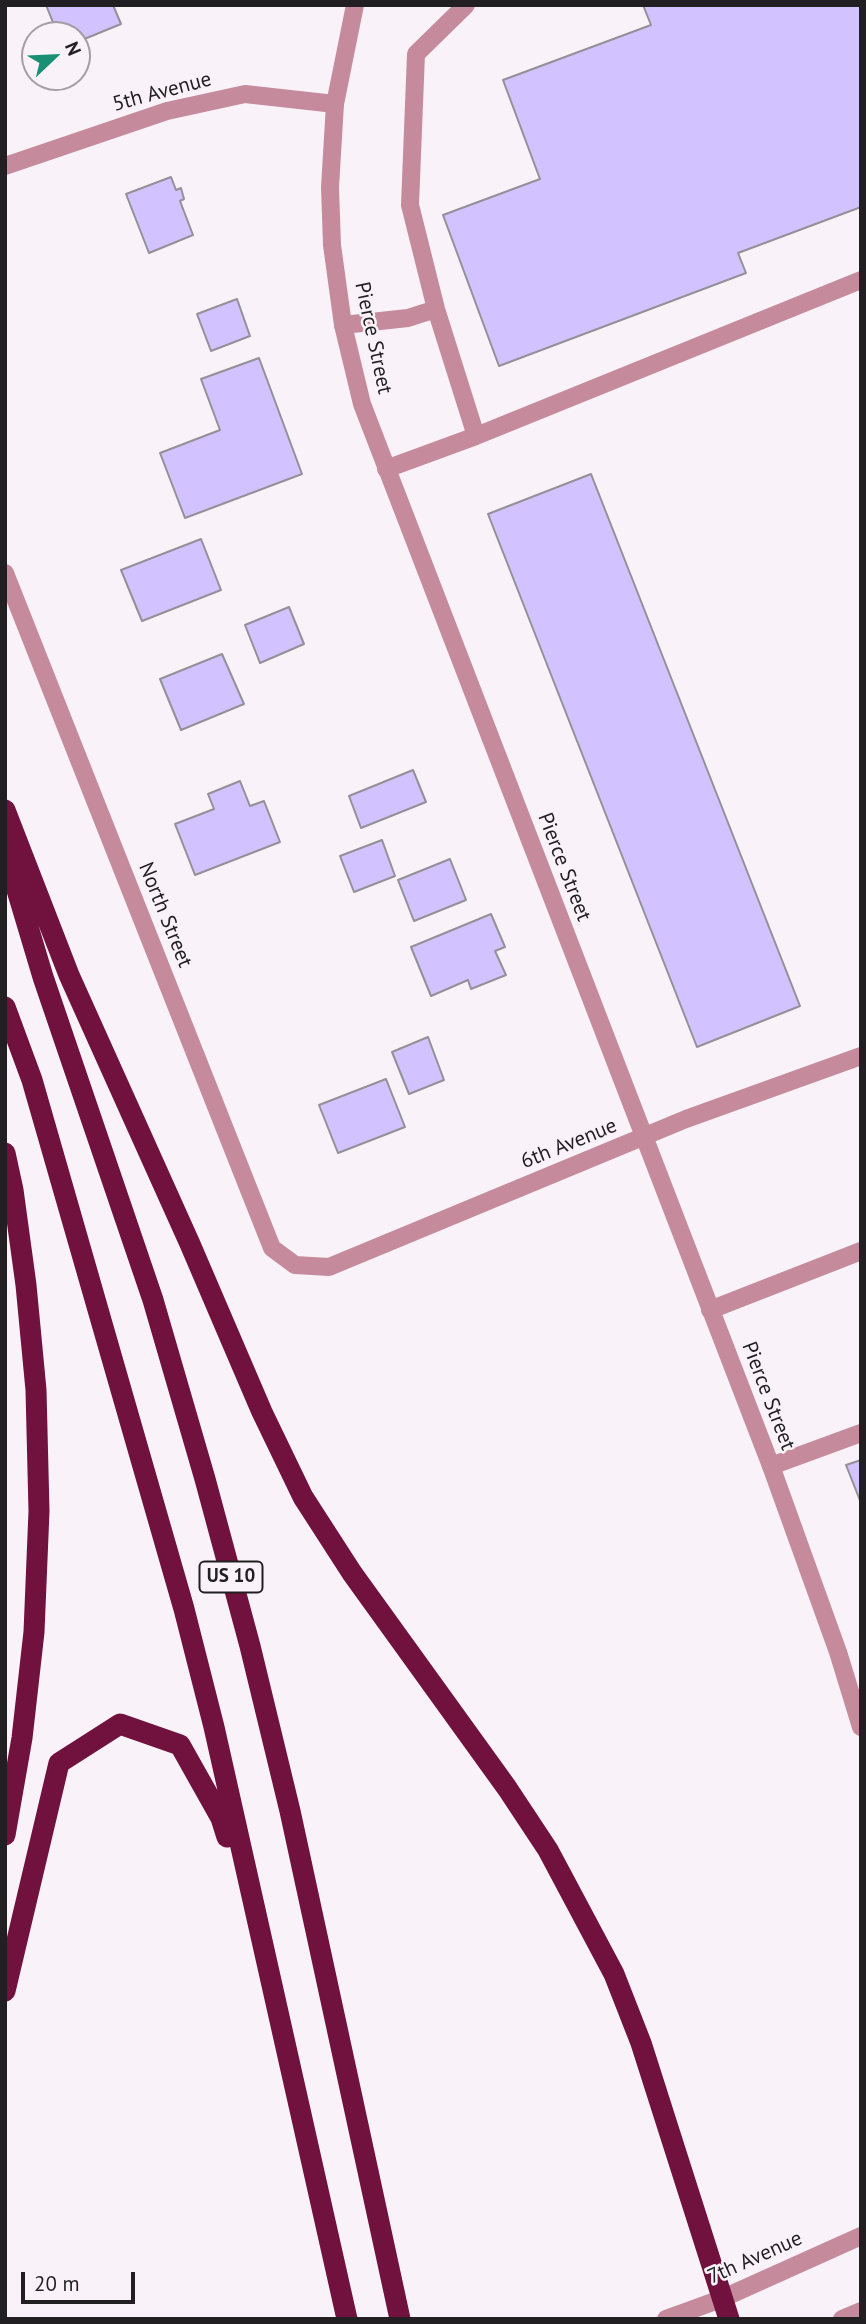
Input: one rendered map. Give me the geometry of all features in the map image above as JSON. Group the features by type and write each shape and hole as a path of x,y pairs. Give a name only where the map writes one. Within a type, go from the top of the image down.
{"highway":[{"path":"5,810 69,975 262,1412 303,1497 352,1573 507,1788 548,1850 614,1974 641,2043 725,2309"},
{"name":"US 10","path":"5,850 43,977 153,1300 236,1595 290,1811 400,2319"},
{"name":"US 10","path":"5,1007 32,1080 184,1609 214,1727 347,2319"},
{"path":"5,1153 26,1285 36,1390 39,1511 34,1632 22,1738 5,1835"},
{"path":"5,1991 59,1763 120,1724 180,1745 221,1818 272,1988"}],"street":[{"name":"Pierce Street","path":"355,5 335,104 331,199 332,245 343,325 362,404 771,1466 838,1652 861,1727"},
{"path":"466,5 416,54 410,205 436,309 476,436"},
{"name":"5th Avenue","path":"5,166 167,111 244,94 335,104"},
{"path":"386,469 476,436 861,280"},
{"path":"343,325 408,318 436,309"},
{"name":"North Street","path":"5,573 272,1248 295,1265"},
{"name":"6th Avenue","path":"295,1265 329,1267 685,1119 861,1056"},
{"path":"710,1310 861,1251"},
{"path":"771,1466 861,1433"},
{"name":"7th Avenue","path":"666,2319 725,2309 861,2236"},
{"path":"842,2319 861,2311"}],"building":[{"path":"46,5 113,5 121,24 91,36 91,21 52,21"},
{"path":"643,5 861,5 861,207 738,253 746,273 499,366 443,215 540,179 503,80 651,25"},
{"path":"171,177 176,190 181,188 184,199 180,201 193,235 149,253 126,194"},
{"path":"237,299 250,336 211,351 197,314"},
{"path":"259,358 302,474 185,518 160,453 220,430 201,379"},
{"path":"591,474 800,1006 697,1047 488,514"},
{"path":"201,539 221,590 142,621 121,570"},
{"path":"289,607 304,644 260,663 245,625"},
{"path":"222,654 244,704 181,730 160,679"},
{"path":"413,770 426,802 361,828 349,796"},
{"path":"240,781 250,806 264,801 280,842 195,875 175,824 214,809 208,794"},
{"path":"382,840 395,876 354,892 340,856"},
{"path":"450,859 466,900 414,921 398,880"},
{"path":"491,914 505,947 495,951 506,975 471,989 468,980 431,996 411,947"},
{"path":"428,1037 444,1080 409,1094 392,1052"},
{"path":"386,1079 405,1127 338,1153 319,1105"},
{"path":"861,1460 861,1503 846,1465"}]}
